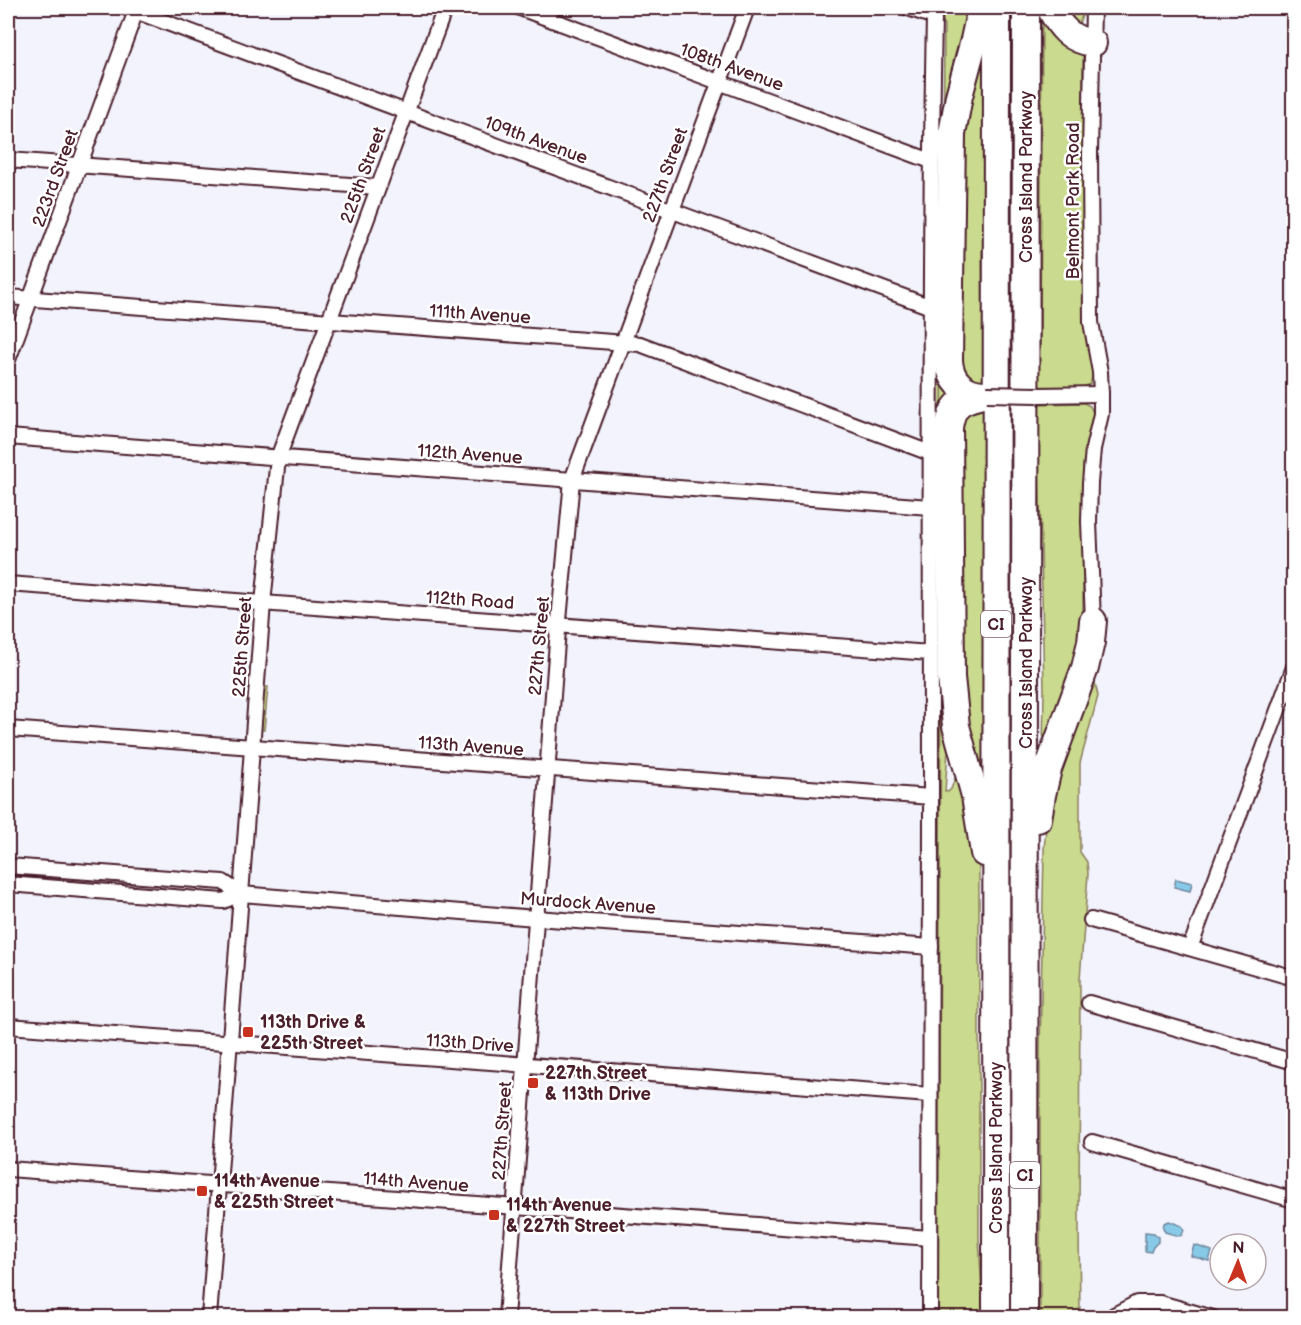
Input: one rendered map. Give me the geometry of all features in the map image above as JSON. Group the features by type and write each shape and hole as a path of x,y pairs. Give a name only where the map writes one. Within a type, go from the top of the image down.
{"highway":[{"path":"981,8 952,134 949,360 951,373 958,384 968,391 987,394"},
{"name":"Cross Island Parkway","path":"996,1317 997,8"},
{"name":"Cross Island Parkway","path":"1024,1317 1026,8"},
{"path":"1050,8 1066,32 1081,41 1093,43"},
{"path":"987,394 970,397 960,402 953,411 950,423 950,662 956,726 975,796 996,933"},
{"path":"1025,942 1036,832 1043,788 1051,758 1085,668 1093,621"}],"street":[{"name":"225th Street","path":"209,1317 263,603 278,458 445,8"},
{"name":"108th Avenue","path":"520,8 931,161"},
{"name":"227th Street","path":"506,1317 572,480 747,8"},
{"path":"908,8 933,17 930,453 930,1317"},
{"name":"Belmont Park Road","path":"1093,8 1090,153 1091,322 1100,372 1101,394 1101,414 1093,449 1090,483 1089,522 1093,621"},
{"name":"109th Avenue","path":"134,9 932,307"},
{"name":"223rd Street","path":"8,360 134,9"},
{"path":"8,160 378,187"},
{"name":"111th Avenue","path":"8,297 640,344 930,453"},
{"path":"987,394 1101,394"},
{"name":"112th Avenue","path":"8,438 930,507"},
{"name":"112th Road","path":"8,584 930,653"},
{"path":"1190,948 1293,667"},
{"name":"113th Avenue","path":"8,729 931,797"},
{"name":"Murdock Avenue","path":"8,866 223,882 241,894"},
{"path":"92,891 93,872"},
{"name":"Murdock Avenue","path":"8,884 224,901 241,894 931,947"},
{"path":"1091,920 1293,978"},
{"path":"1089,1003 1293,1062"},
{"name":"113th Drive","path":"8,1026 930,1095"},
{"path":"1092,1142 1293,1200"},
{"name":"114th Avenue","path":"8,1169 930,1238"},
{"path":"1113,1317 1137,1303 1160,1303 1213,1317"}],"green space":[{"path":"936,8 977,8 951,101 960,394 950,723 945,791 948,792 951,789 957,773 979,855 979,1237 983,1318 938,1317 938,671 944,25 942,15"},
{"path":"1042,8 1079,46 1083,54 1083,314 1093,370 1090,384 1083,387 1036,387 1036,350 1040,350"},
{"path":"1058,8 1082,8 1079,23 1073,23"},
{"path":"978,56 987,70 988,248 982,249 987,387 982,388 959,368 959,138"},
{"path":"1084,403 1090,406 1093,420 1083,465 1083,653 1043,749 1044,691 1038,404"},
{"path":"987,404 987,804 963,725 959,425 966,413"},
{"path":"1093,674 1098,696 1080,763 1080,852 1087,862 1088,874 1080,979 1080,1317 1040,1318 1040,1049 1044,850 1049,796"},
{"path":"265,687 268,687 264,730 261,730 262,712"}],"water":[{"path":"1176,879 1192,883 1190,891 1174,887"},
{"path":"1169,1221 1182,1226 1184,1230 1182,1235 1165,1232 1164,1223"},
{"path":"1145,1232 1154,1233 1158,1237 1158,1242 1151,1252 1145,1251"},
{"path":"1194,1245 1208,1250 1208,1261 1191,1256"}],"place":[{"name":"113th Drive & 225th Street","path":"248,1032"},
{"name":"227th Street & 113th Drive","path":"533,1083"},
{"name":"114th Avenue & 225th Street","path":"202,1191"},
{"name":"114th Avenue & 227th Street","path":"494,1215"}]}
